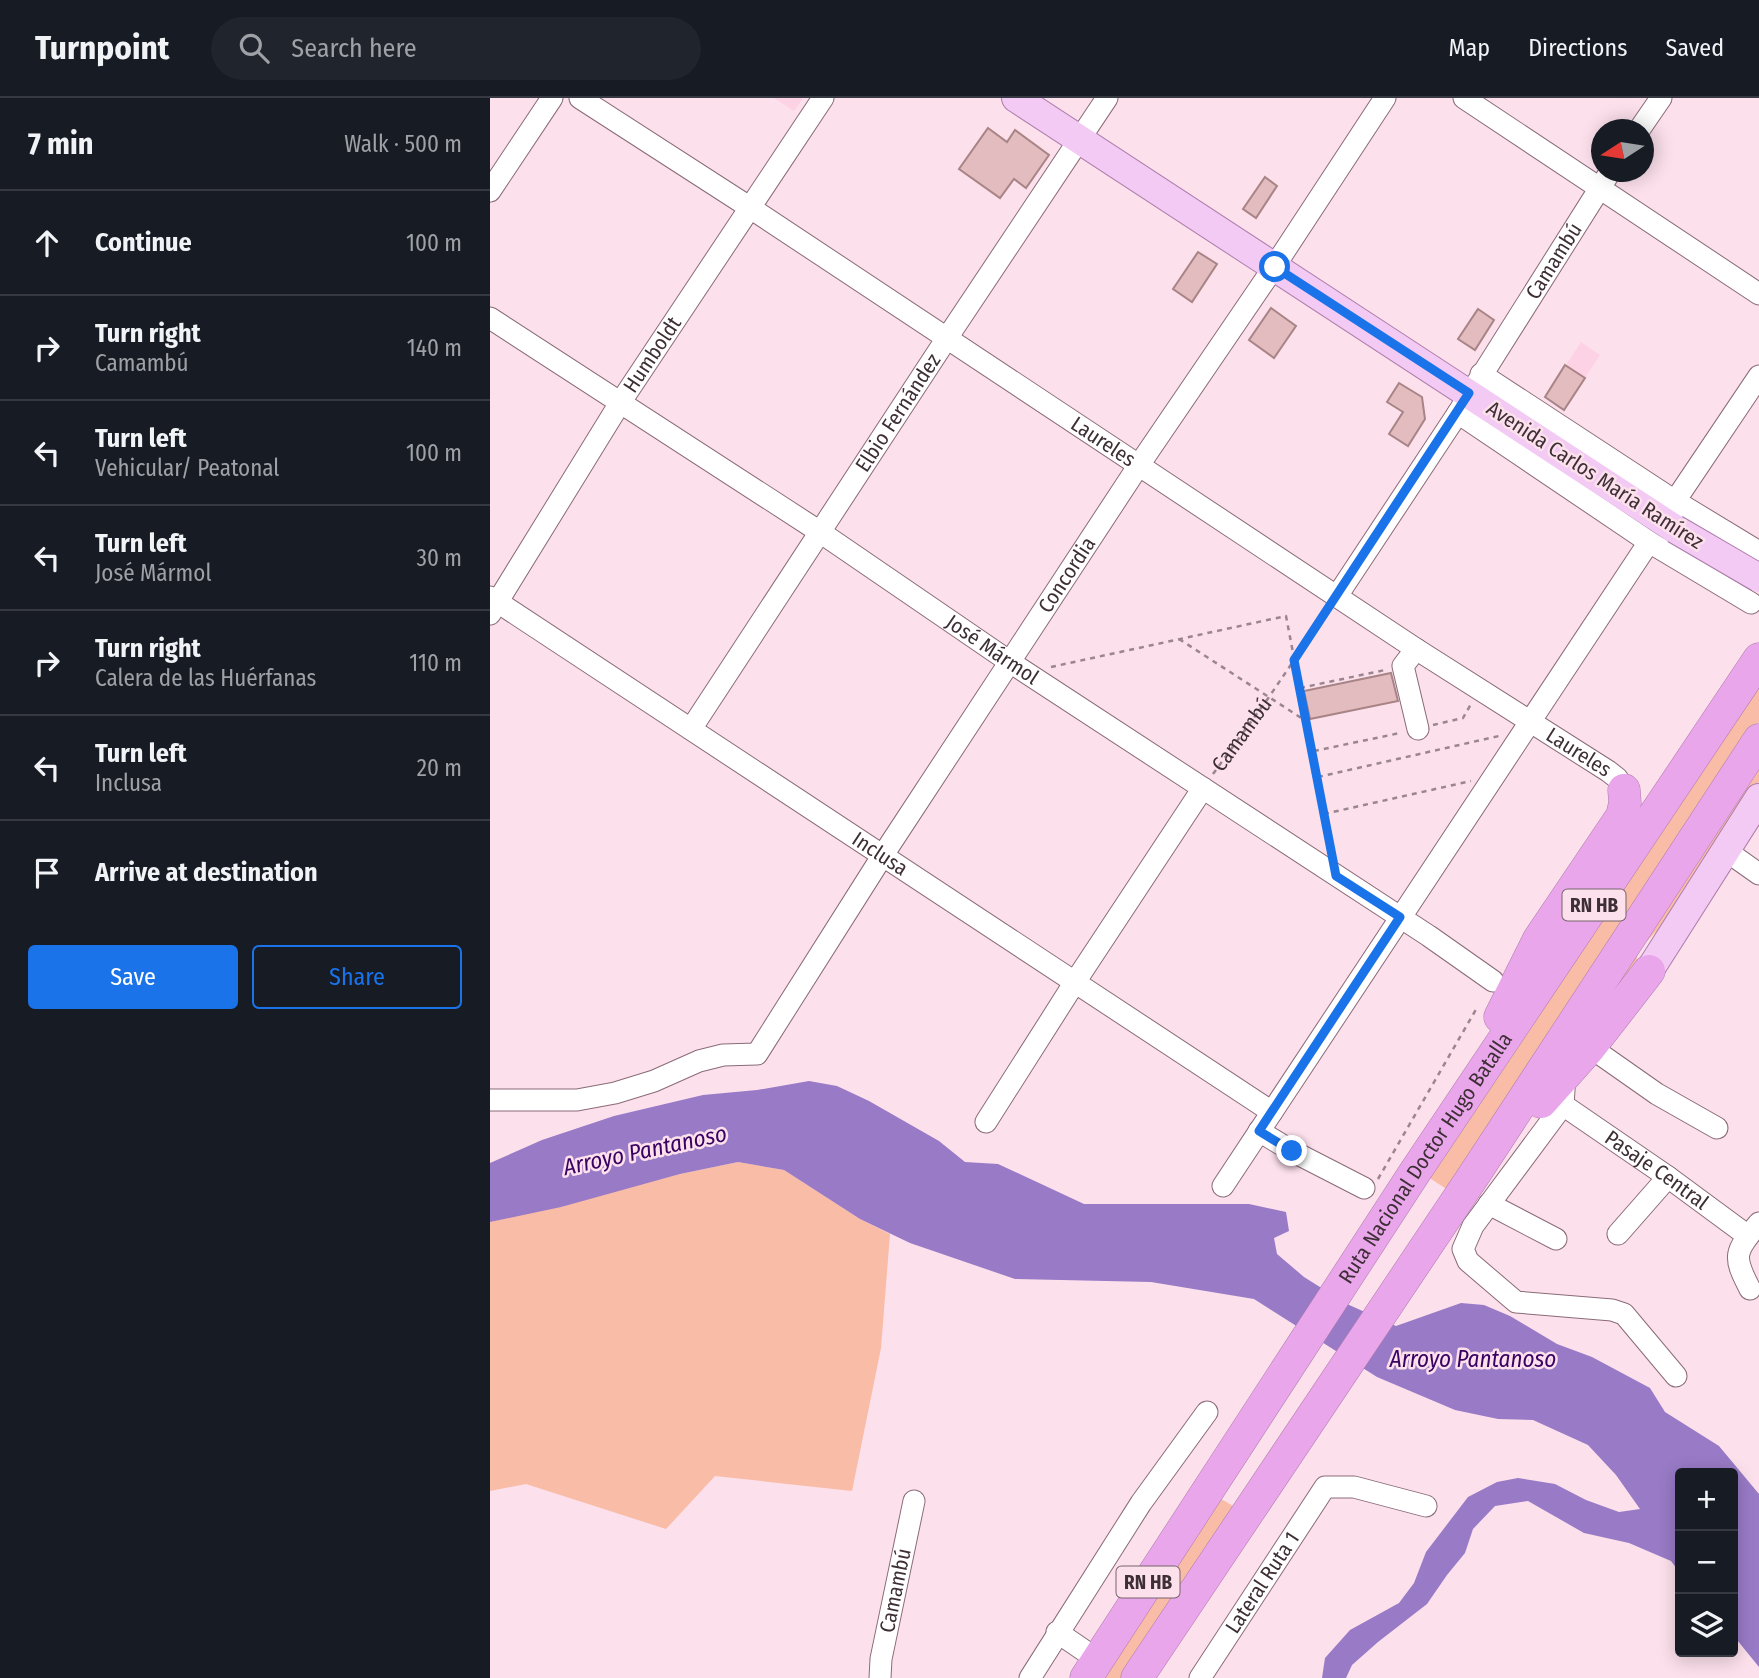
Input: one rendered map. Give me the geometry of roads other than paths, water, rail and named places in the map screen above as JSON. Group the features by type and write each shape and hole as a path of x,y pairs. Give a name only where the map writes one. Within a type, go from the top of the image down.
{"highway":[{"name":"Ruta Nacional Doctor Hugo Batalla","path":"1092,1669 1422,1162 1759,659"},
{"name":"RN HB","path":"1137,1678 1466,1188 1759,740"},
{"path":"1422,1162 1539,939 1622,816 1624,790"},
{"path":"1466,1188 1564,1090 1590,1047 1649,971"}],"main road":[{"name":"Avenida Carlos María Ramírez","path":"1016,98 1675,529 1750,592"},
{"path":"1649,971 1759,798"}],"street":[{"path":"490,191 552,98"},
{"name":"Laureles","path":"580,98 1337,596 1526,726 1608,772 1617,778 1624,790"},
{"name":"Humboldt","path":"493,605 620,403 823,98"},
{"name":"Elbio Fernández","path":"691,729 1107,98"},
{"name":"Concordia","path":"490,1100 577,1100 603,1096 654,1081 699,1061 723,1055 757,1054 883,855 1019,667 1139,465 1275,267 1385,98"},
{"path":"1464,98 1591,171"},
{"path":"1647,119 1661,98"},
{"name":"Camambú","path":"1337,596 1603,182"},
{"path":"1609,182 1759,294"},
{"name":"José Mármol","path":"490,318 820,533 1493,981"},
{"path":"1675,501 1759,376"},
{"name":"Avenida Carlos María Ramírez","path":"1469,394 1675,501 1759,552"},
{"name":"Avenida Carlos María Ramírez","path":"1469,394 1650,542 1750,592"},
{"path":"1223,1186 1650,542"},
{"path":"1750,592 1759,566"},
{"name":"Inclusa","path":"493,605 691,729 1272,1112"},
{"path":"1416,649 1403,666 1418,729"},
{"name":"Camambú","path":"986,1122 1203,788"},
{"path":"1725,850 1759,874"},
{"path":"1590,1047 1657,1094 1717,1128"},
{"path":"1564,1090 1473,1226 1464,1249 1468,1261 1516,1302 1612,1310 1624,1314 1676,1376"},
{"name":"Pasaje Central","path":"1564,1090 1668,1177 1753,1229"},
{"path":"1259,1131 1364,1188"},
{"path":"1618,1234 1668,1177"},
{"path":"1489,1204 1556,1239"},
{"path":"1750,1289 1737,1265 1739,1249 1753,1229"},
{"path":"1030,1678 1141,1503 1207,1412"},
{"name":"Lateral Ruta 1","path":"1200,1678 1325,1487 1354,1487 1426,1506"},
{"name":"Camambú","path":"880,1678 881,1659 914,1502"},
{"name":"Ruta Nacional Doctor Hugo Batalla","path":"1057,1632 1092,1669"}],"water":[{"name":"Arroyo Pantanoso","path":"809,1081 837,1086 939,1141 965,1162 998,1164 1084,1204 1249,1204 1286,1212 1289,1231 1274,1238 1277,1254 1304,1277 1347,1304 1396,1326 1461,1303 1484,1305 1510,1316 1557,1344 1592,1357 1650,1388 1665,1412 1719,1446 1737,1468 1675,1468 1675,1566 1671,1561 1629,1543 1584,1533 1528,1501 1495,1506 1473,1529 1465,1553 1427,1604 1352,1665 1346,1678 1322,1678 1325,1658 1350,1630 1399,1603 1414,1583 1426,1552 1468,1497 1497,1482 1518,1478 1555,1484 1586,1500 1619,1512 1640,1509 1616,1475 1588,1445 1533,1420 1498,1419 1455,1410 1377,1377 1254,1299 1151,1282 1015,1279 910,1243 860,1219 784,1170 738,1162 680,1174 561,1207 490,1222 490,1163 542,1140 614,1116 703,1095 757,1090"},
{"name":"Arroyo Pantanoso","path":"1738,1469 1759,1494 1759,1667 1738,1641"}]}
